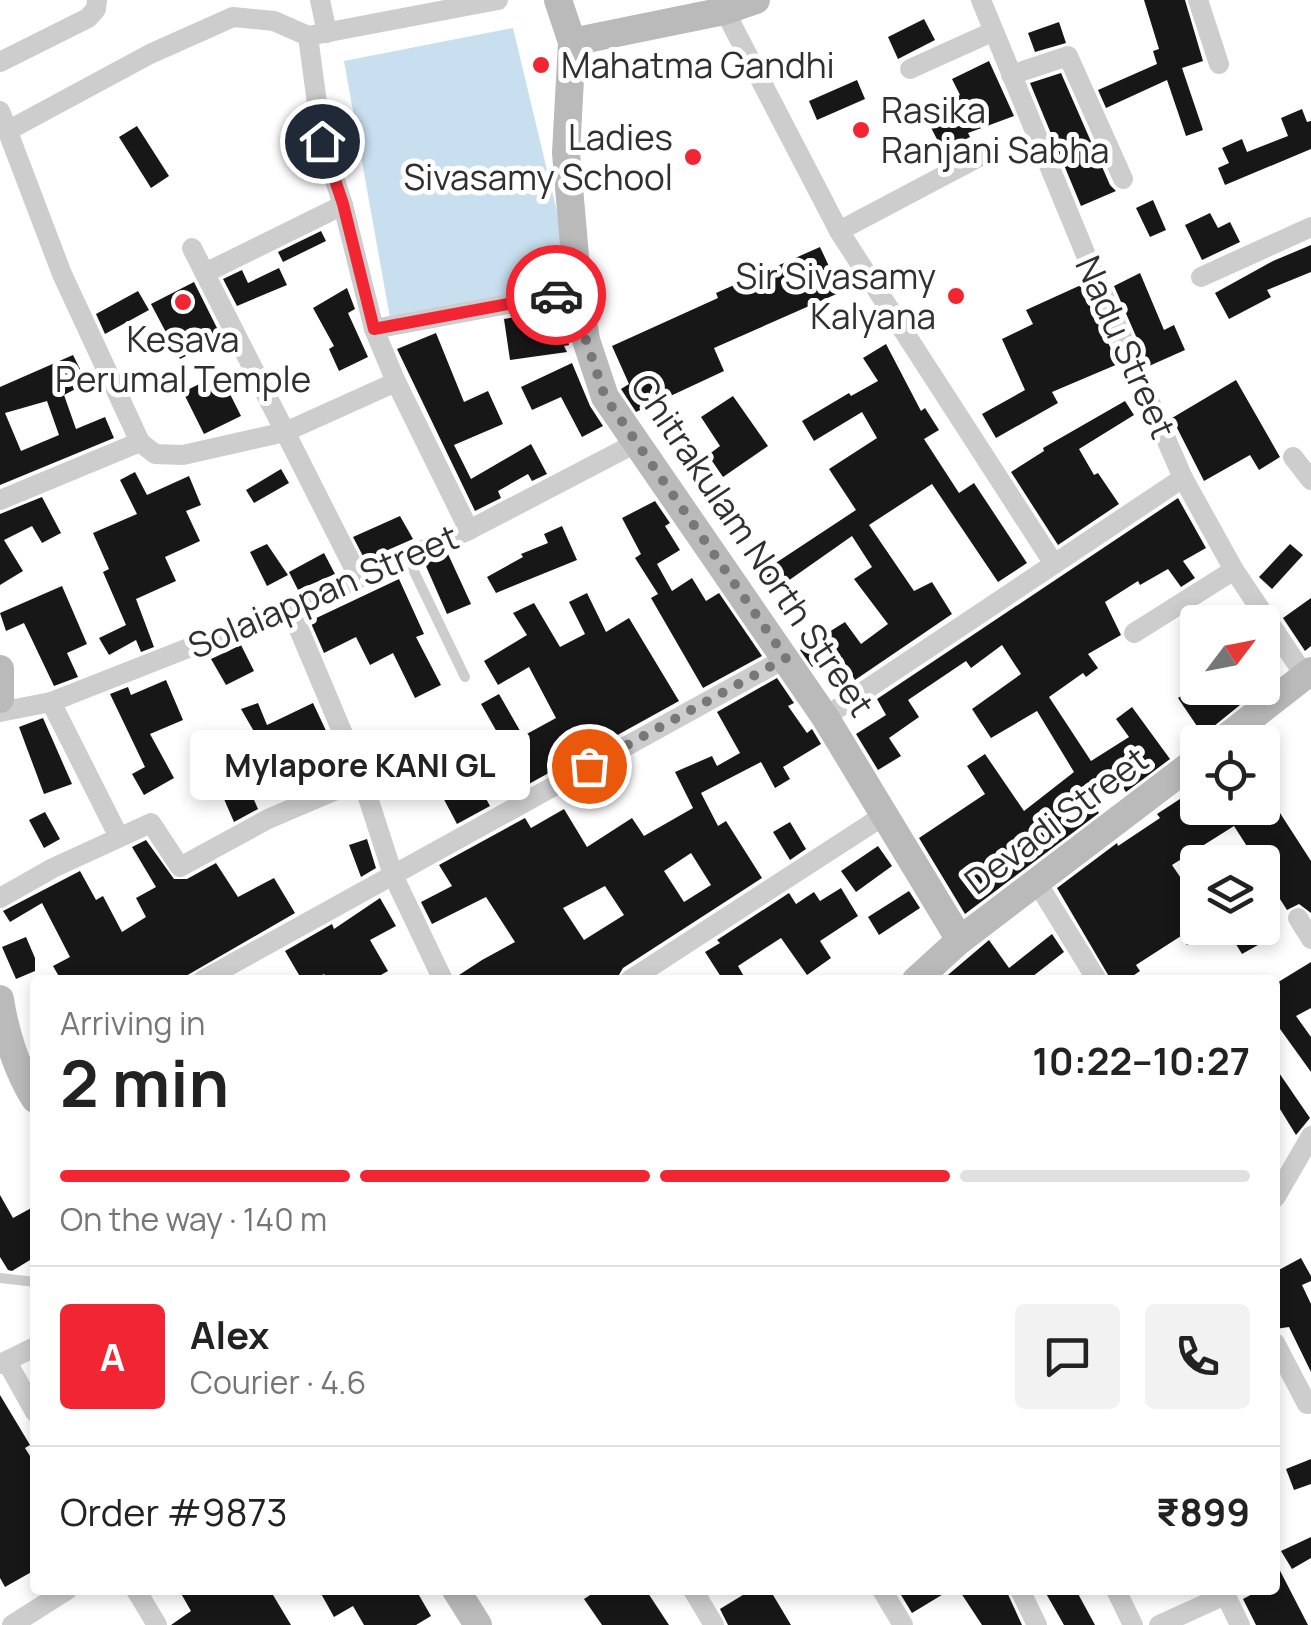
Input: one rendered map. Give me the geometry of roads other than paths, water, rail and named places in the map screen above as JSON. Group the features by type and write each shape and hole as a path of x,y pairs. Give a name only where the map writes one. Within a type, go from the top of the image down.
{"street":[{"path":"320,0 322,141 343,204 374,329 470,530"},
{"path":"10,130 150,54 233,18 274,21 318,34 498,0"},
{"path":"558,0 572,42 756,0"},
{"name":"Nadu Street","path":"981,0 1010,76 1184,478 1234,570 1308,674"},
{"path":"1198,0 1219,64"},
{"path":"722,6 839,230 1054,564"},
{"path":"0,62 92,9"},
{"path":"910,69 992,32"},
{"name":"Chitrakulam North Street","path":"572,42 566,152 578,291 586,340 605,397 825,717 960,940"},
{"path":"1010,76 1068,56 1124,179"},
{"path":"0,111 62,274 140,442 156,454 184,455 284,432 396,382"},
{"path":"839,230 978,158"},
{"path":"205,274 343,204"},
{"path":"1201,277 1311,228"},
{"path":"192,248 359,578"},
{"path":"374,329 578,291"},
{"path":"0,500 140,442"},
{"name":"Solaiappan Street","path":"0,712 51,702 290,608 470,530 636,444"},
{"path":"1294,457 1311,480"},
{"path":"825,717 1184,478"},
{"path":"1134,634 1234,570"},
{"path":"290,608 362,779 393,875 441,975"},
{"path":"213,975 786,658"},
{"path":"0,669 0,699"},
{"path":"1242,725 1308,674"},
{"path":"51,702 119,837"},
{"name":"Devadi Street","path":"931,975 960,940 1180,773"},
{"path":"0,898 53,868 152,824 180,866 268,819 362,779"},
{"path":"638,975 883,816"},
{"path":"1036,881 1095,975"},
{"path":"1298,918 1311,939"},
{"path":"1,1012 30,1084"},
{"path":"1280,1189 1311,1136"},
{"path":"30,1350 3,1363 30,1404"},
{"path":"1280,1353 1307,1404"},
{"path":"12,1625 59,1595"},
{"path":"139,1595 157,1625"},
{"path":"459,1595 478,1625"},
{"path":"696,1595 714,1625"},
{"path":"885,1595 904,1625"},
{"path":"1022,1595 1036,1625"},
{"path":"1118,1595 1133,1625"},
{"path":"1159,1625 1223,1596 1237,1624"}],"lane":[{"path":"407,556 465,676"},
{"path":"0,1278 30,1281"}],"water":[{"path":"513,28 575,287 390,318 344,61"}],"place":[{"name":"Mahatma Gandhi","path":"541,65"},
{"name":"Rasika Ranjani Sabha","path":"861,130"},
{"name":"Ladies Sivasamy School","path":"693,157"},
{"name":"Sir Sivasamy Kalyana","path":"956,296"},
{"name":"Kesava Perumal Temple","path":"183,302"},
{"name":"Mylapore KANI GL","path":"589,766"}]}
